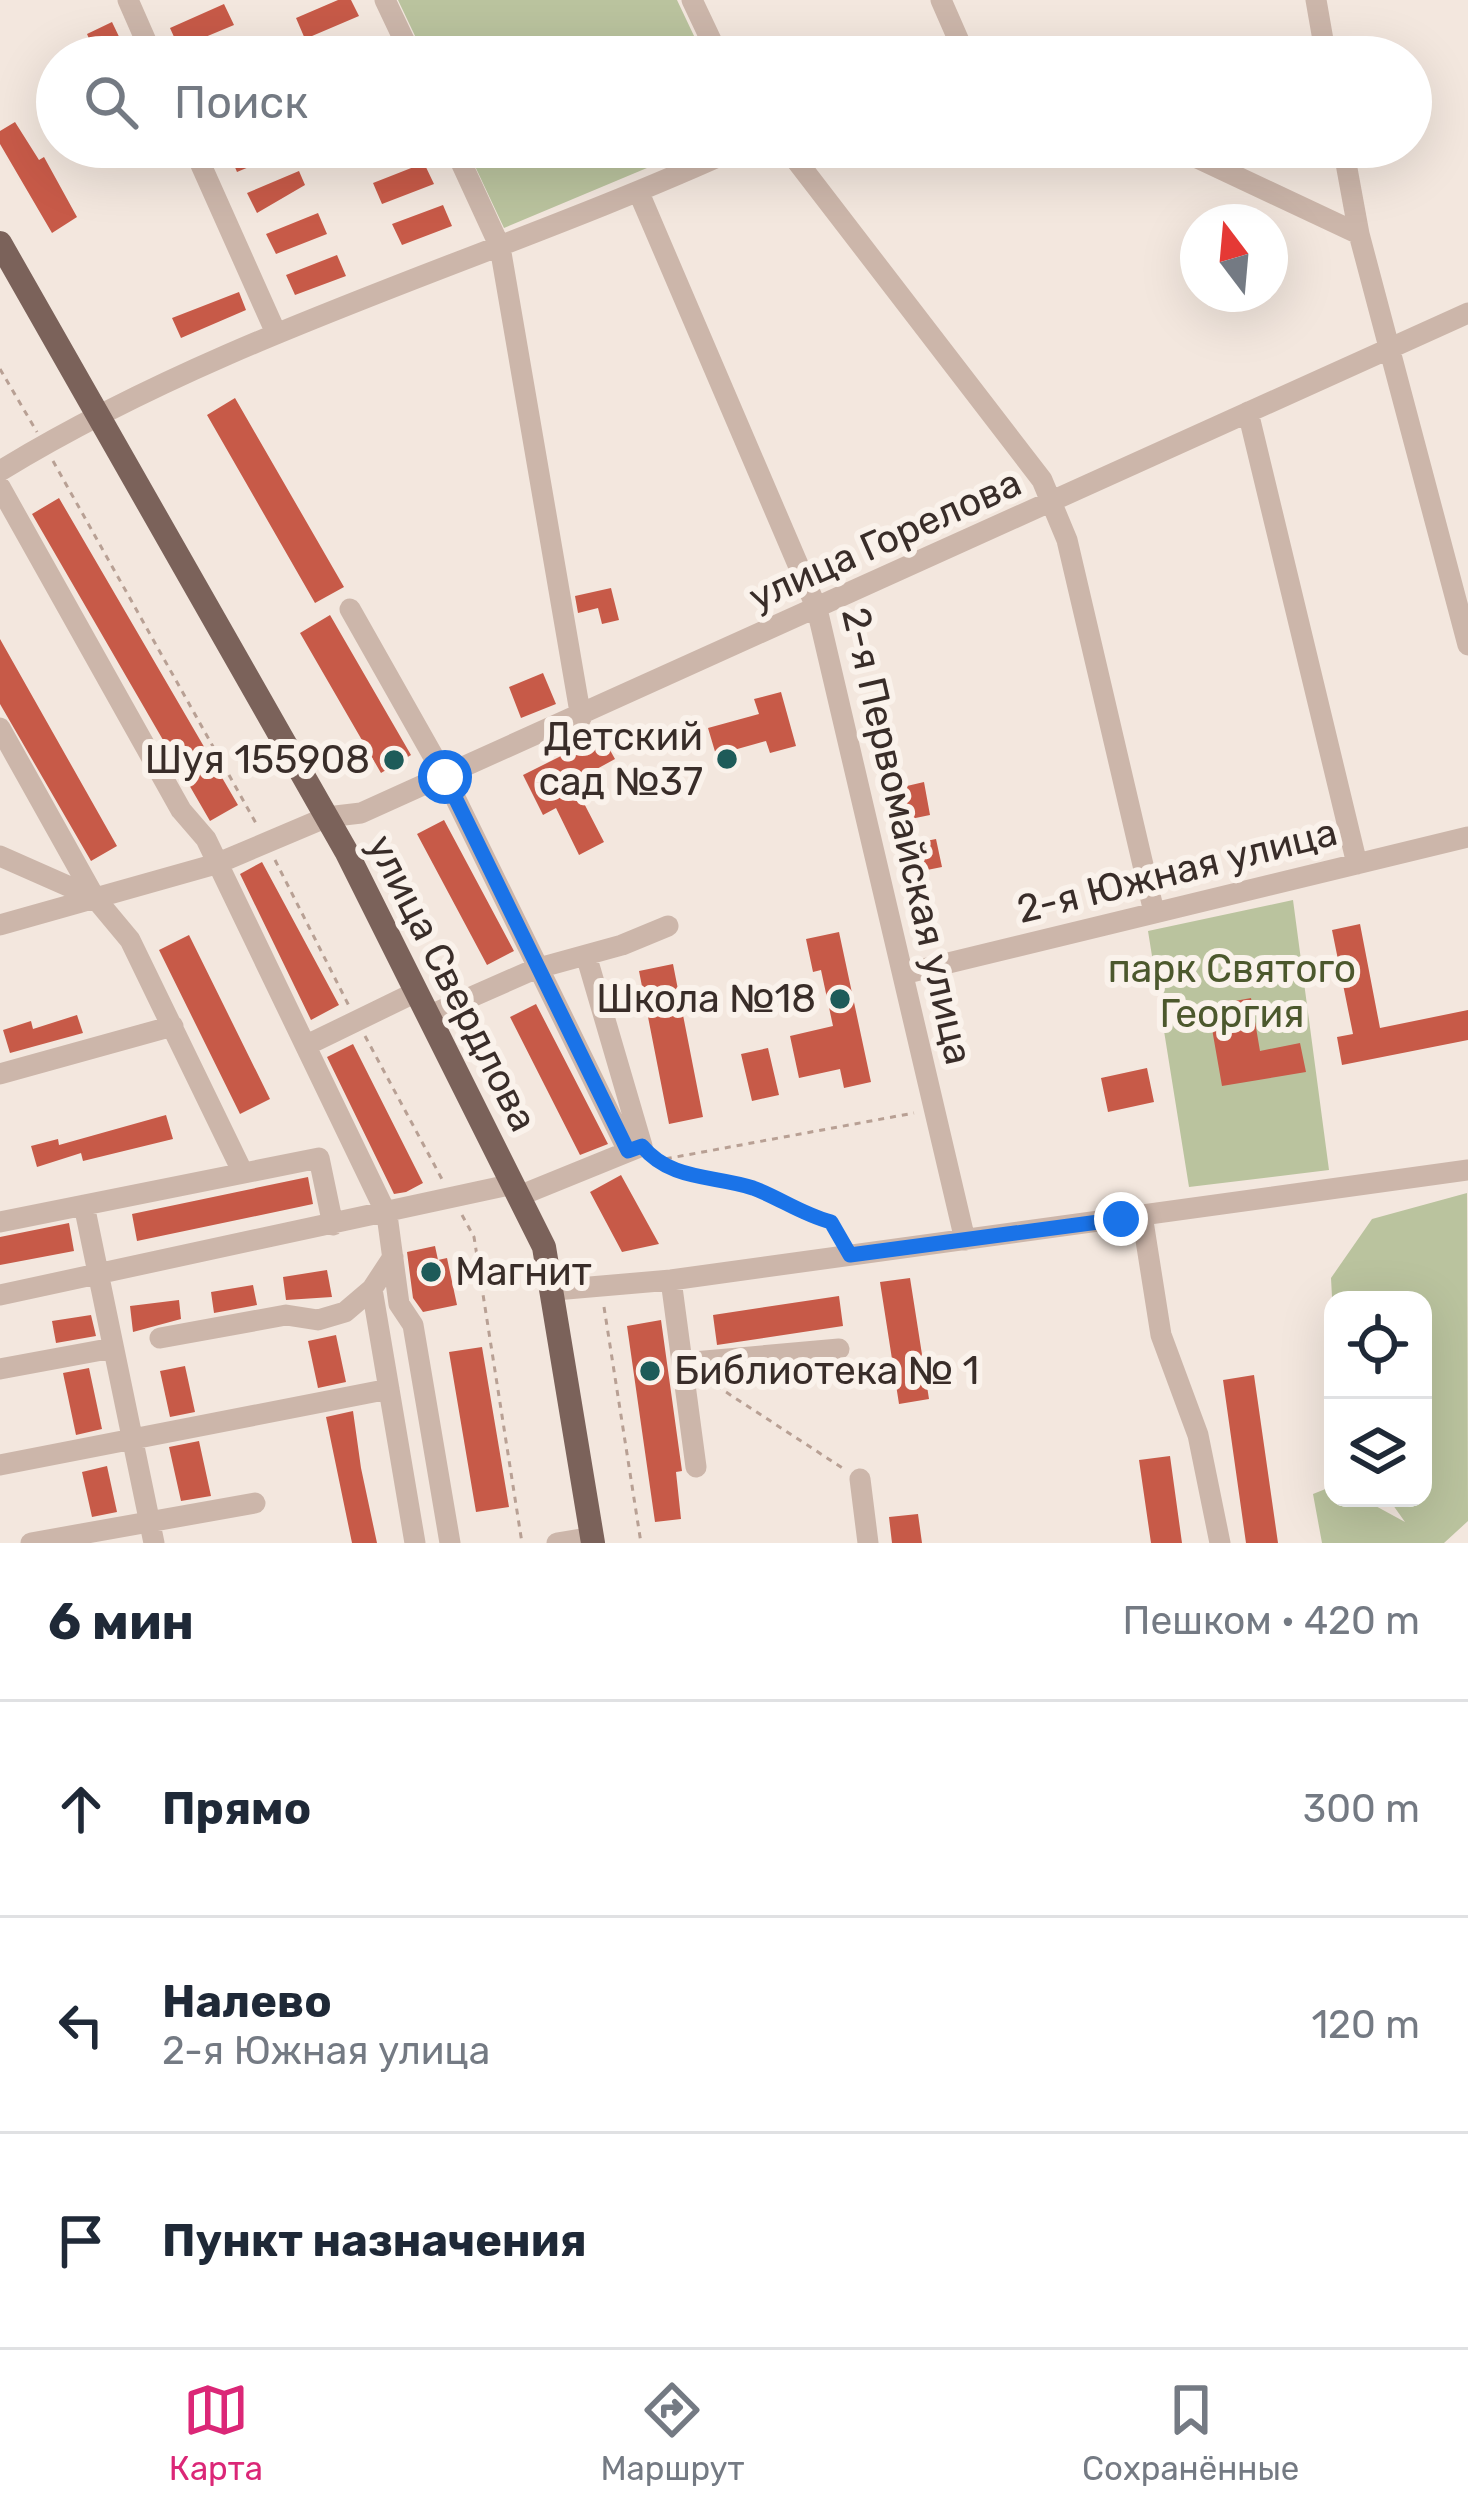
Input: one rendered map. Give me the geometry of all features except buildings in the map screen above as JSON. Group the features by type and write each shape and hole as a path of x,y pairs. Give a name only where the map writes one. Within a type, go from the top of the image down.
{"main road":[{"name":"улица Свердлова","path":"0,243 102,414 327,817 544,1247 555,1290 593,1540"}],"street":[{"path":"128,0 144,36"},
{"path":"386,0 402,36"},
{"path":"692,0 709,36"},
{"path":"941,0 954,36"},
{"path":"1316,0 1322,36"},
{"path":"202,168 275,333"},
{"path":"464,168 500,247 581,718"},
{"path":"0,470 102,414 275,333 694,168"},
{"path":"802,168 1025,454 1052,504 1097,659 1154,912"},
{"path":"1219,168 1359,233"},
{"path":"1347,168 1359,233 1468,645"},
{"name":"2-я Первомайская улица","path":"639,193 817,609 964,1240"},
{"name":"улица Горелова","path":"0,925 216,863 327,817 362,813 581,718 1468,313"},
{"path":"1248,412 1357,864"},
{"path":"0,487 216,863 309,1044 387,1215 399,1304 413,1325 451,1543"},
{"path":"350,608 445,777 535,969 635,1149"},
{"path":"0,728 95,898 130,940 243,1173"},
{"name":"2-я Южная улица","path":"903,974 1468,838"},
{"path":"0,856 95,898"},
{"path":"309,1044 356,1020 586,955 668,926"},
{"path":"586,955 635,1149"},
{"path":"0,1074 173,1027"},
{"path":"0,1294 516,1190 635,1149"},
{"path":"0,1222 319,1158 333,1226"},
{"path":"555,1290 671,1280 1468,1170"},
{"path":"84,1205 152,1532"},
{"path":"1142,1215 1160,1335 1198,1435 1220,1543"},
{"path":"160,1338 286,1315 318,1320 345,1312 372,1289 393,1257"},
{"path":"671,1280 696,1467"},
{"path":"372,1289 415,1543"},
{"path":"0,1369 113,1348"},
{"path":"682,1363 839,1348"},
{"path":"0,1465 389,1389"},
{"path":"860,1479 868,1543"},
{"path":"31,1543 152,1532 255,1503"},
{"path":"557,1543 593,1540"}],"path":[{"path":"0,369 268,845 474,1237 522,1543"},
{"path":"657,1165 935,1108"},
{"path":"635,1149 657,1165 754,1189 793,1211 831,1222 850,1255"},
{"path":"601,1287 641,1543"},
{"path":"682,1363 860,1479"}],"green space":[{"path":"398,0 677,0 694,36 415,36"},
{"path":"476,168 647,168 504,228"},
{"name":"парк Святого Георгия","path":"1293,900 1329,1170 1189,1187 1148,931"},
{"path":"1467,1193 1468,1521 1444,1543 1322,1543 1313,1494 1324,1490 1324,1507 1378,1507 1405,1522 1394,1507 1432,1507 1432,1291 1332,1291 1331,1278 1372,1219"}],"place":[{"name":"Детский сад №37","path":"727,759"},
{"name":"Шуя 155908","path":"394,760"},
{"name":"Школа №18","path":"840,999"},
{"name":"Магнит","path":"431,1272"},
{"name":"Библиотека № 1","path":"650,1371"}],"route":[{"path":"445,777 628,1151 642,1146 657,1165 754,1189 793,1211 831,1222 850,1255 1121,1219"}]}
